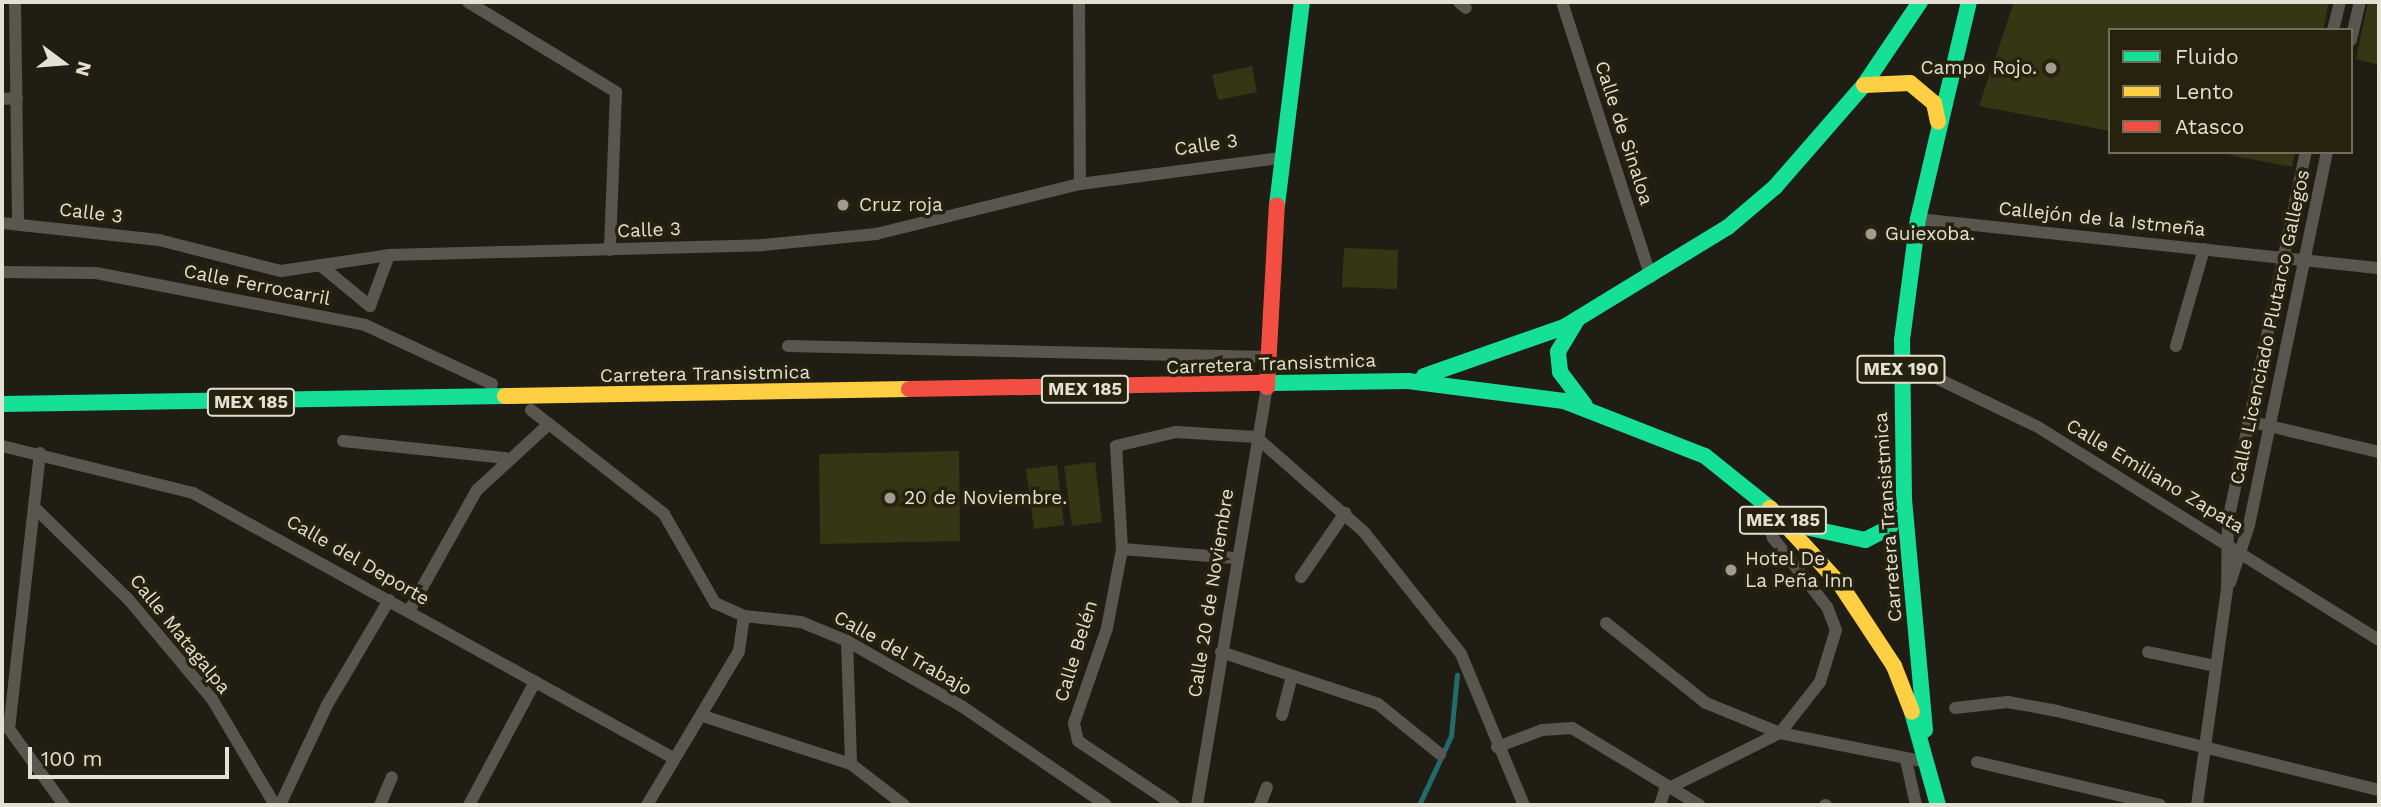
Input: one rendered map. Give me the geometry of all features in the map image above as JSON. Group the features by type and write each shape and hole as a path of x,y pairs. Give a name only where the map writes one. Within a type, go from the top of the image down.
{"main road":[{"path":"1266,387 1279,158 1303,2"},
{"name":"Carretera Transistmica","path":"1408,381 1579,318 1651,277 1774,187 1864,85 1920,2"},
{"name":"Carretera Transistmica","path":"1938,805 1924,742 1903,500 1901,361 1918,219 1938,122 1969,2"},
{"path":"1864,85 1910,83 1934,103 1938,122"},
{"path":"1579,318 1558,352 1560,372 1587,407"},
{"name":"Carretera Transistmica","path":"2,404 500,400 534,405 1408,381 1587,407 1705,456 1762,498 1786,523 1879,638 1924,742"},
{"path":"1786,523 1865,540 1890,527 1903,500"}],"street":[{"path":"15,2 18,222"},
{"path":"468,2 617,92 610,250"},
{"path":"1079,2 1080,184"},
{"name":"Calle de Sinaloa","path":"1562,2 1651,277"},
{"path":"2334,28 2340,2"},
{"path":"2353,32 2360,2"},
{"path":"2,99 17,98"},
{"name":"Calle Licenciado Plutarco Gallegos","path":"2197,805 2227,590 2226,542 2248,421 2306,154"},
{"name":"Calle Licenciado Plutarco Gallegos","path":"2227,590 2242,552 2326,154"},
{"name":"Calle 3","path":"2,223 18,222 171,243 281,271 389,255 610,250 876,234 1080,184 1279,158"},
{"name":"Callejón de la Istmeña","path":"1918,219 2379,268"},
{"path":"2176,346 2204,249"},
{"path":"365,325 389,255"},
{"path":"320,265 370,306"},
{"name":"Calle Ferrocarril","path":"2,272 96,273 365,325 492,384"},
{"path":"788,346 1268,357"},
{"name":"Calle Emiliano Zapata","path":"1901,361 2038,427 2379,640"},
{"name":"Calle 20 de Noviembre","path":"1197,805 1235,558 1266,387"},
{"path":"534,405 549,424 664,514 715,603 744,616 739,651 703,716 673,758 647,805"},
{"path":"2248,421 2379,452"},
{"path":"409,611 477,490 506,458 549,424"},
{"name":"Calle Belén","path":"1174,805 1078,741 1073,723 1107,628 1122,549 1116,446 1176,432 1256,437"},
{"path":"1256,437 1345,513 1461,654 1497,747 1524,805"},
{"path":"343,441 506,458"},
{"name":"Calle del Deporte","path":"3,446 193,493 673,758"},
{"path":"40,453 9,729 64,805"},
{"path":"1660,805 1665,790 1780,733 1820,682 1836,630 1827,607 1773,538 1762,498"},
{"name":"Calle Matagalpa","path":"34,507 130,600 212,699 277,805"},
{"path":"1301,578 1345,513"},
{"path":"1122,549 1235,558"},
{"path":"277,805 327,705 389,600"},
{"name":"Calle del Trabajo","path":"744,616 801,622 847,641 963,707 1106,805"},
{"path":"1606,623 1706,703 1780,733 1906,760 1927,762"},
{"path":"847,641 852,764"},
{"path":"1221,652 1378,704 1440,754"},
{"path":"2148,652 2215,666"},
{"path":"1282,715 1292,676"},
{"path":"470,805 535,682"},
{"path":"1955,708 2008,702 2057,711 2204,750 2379,790"},
{"path":"703,716 852,764 904,805"},
{"path":"1497,747 1542,730 1572,728 1612,748 1665,790 1699,805"},
{"path":"1906,760 1916,805"},
{"path":"1977,762 2160,805"},
{"path":"380,805 392,777"},
{"path":"1260,805 1267,787"}],"shaded area":[{"name":"Campo Rojo.","path":"2014,2 2329,2 2323,28 2108,28 2108,131 1979,106"},
{"path":"2368,2 2379,2 2379,65 2356,59"},
{"path":"1252,66 1257,92 1218,100 1212,75"},
{"path":"2225,154 2295,154 2292,167"},
{"path":"1344,248 1398,250 1397,289 1342,287"},
{"name":"20 de Noviembre.","path":"959,451 960,541 820,544 819,454"},
{"path":"1095,462 1102,522 1072,526 1064,466"},
{"path":"1057,465 1064,525 1034,529 1026,469"}],"waterway":[{"path":"1419,805 1451,736 1457,675"}],"traffic: fast":[{"path":"1277,205 1302,2"},
{"path":"1424,376 1564,327 1728,227 1775,187 1864,85 1920,2"},
{"path":"1925,730 1904,500 1902,340 1918,219 1969,2"},
{"path":"1577,320 1558,352 1560,372 1585,405"},
{"path":"1265,383 1408,381 1564,401 1705,456 1770,508"},
{"path":"2,404 505,396"},
{"path":"1786,523 1865,540 1890,527 1904,500"},
{"path":"1912,712 1938,805"}],"traffic: slow":[{"path":"1864,85 1910,83 1934,103 1938,122"},
{"path":"505,396 909,389"},
{"path":"1770,508 1840,584 1894,666 1912,712"}],"traffic: jam":[{"path":"1267,387 1277,205"},
{"path":"909,389 1265,383"}],"place":[{"name":"Campo Rojo.","path":"2051,68"},
{"name":"Cruz roja","path":"843,205"},
{"name":"Guiexoba.","path":"1871,234"},
{"name":"20 de Noviembre.","path":"890,498"},
{"name":"Hotel De La Peña Inn","path":"1731,570"}]}
